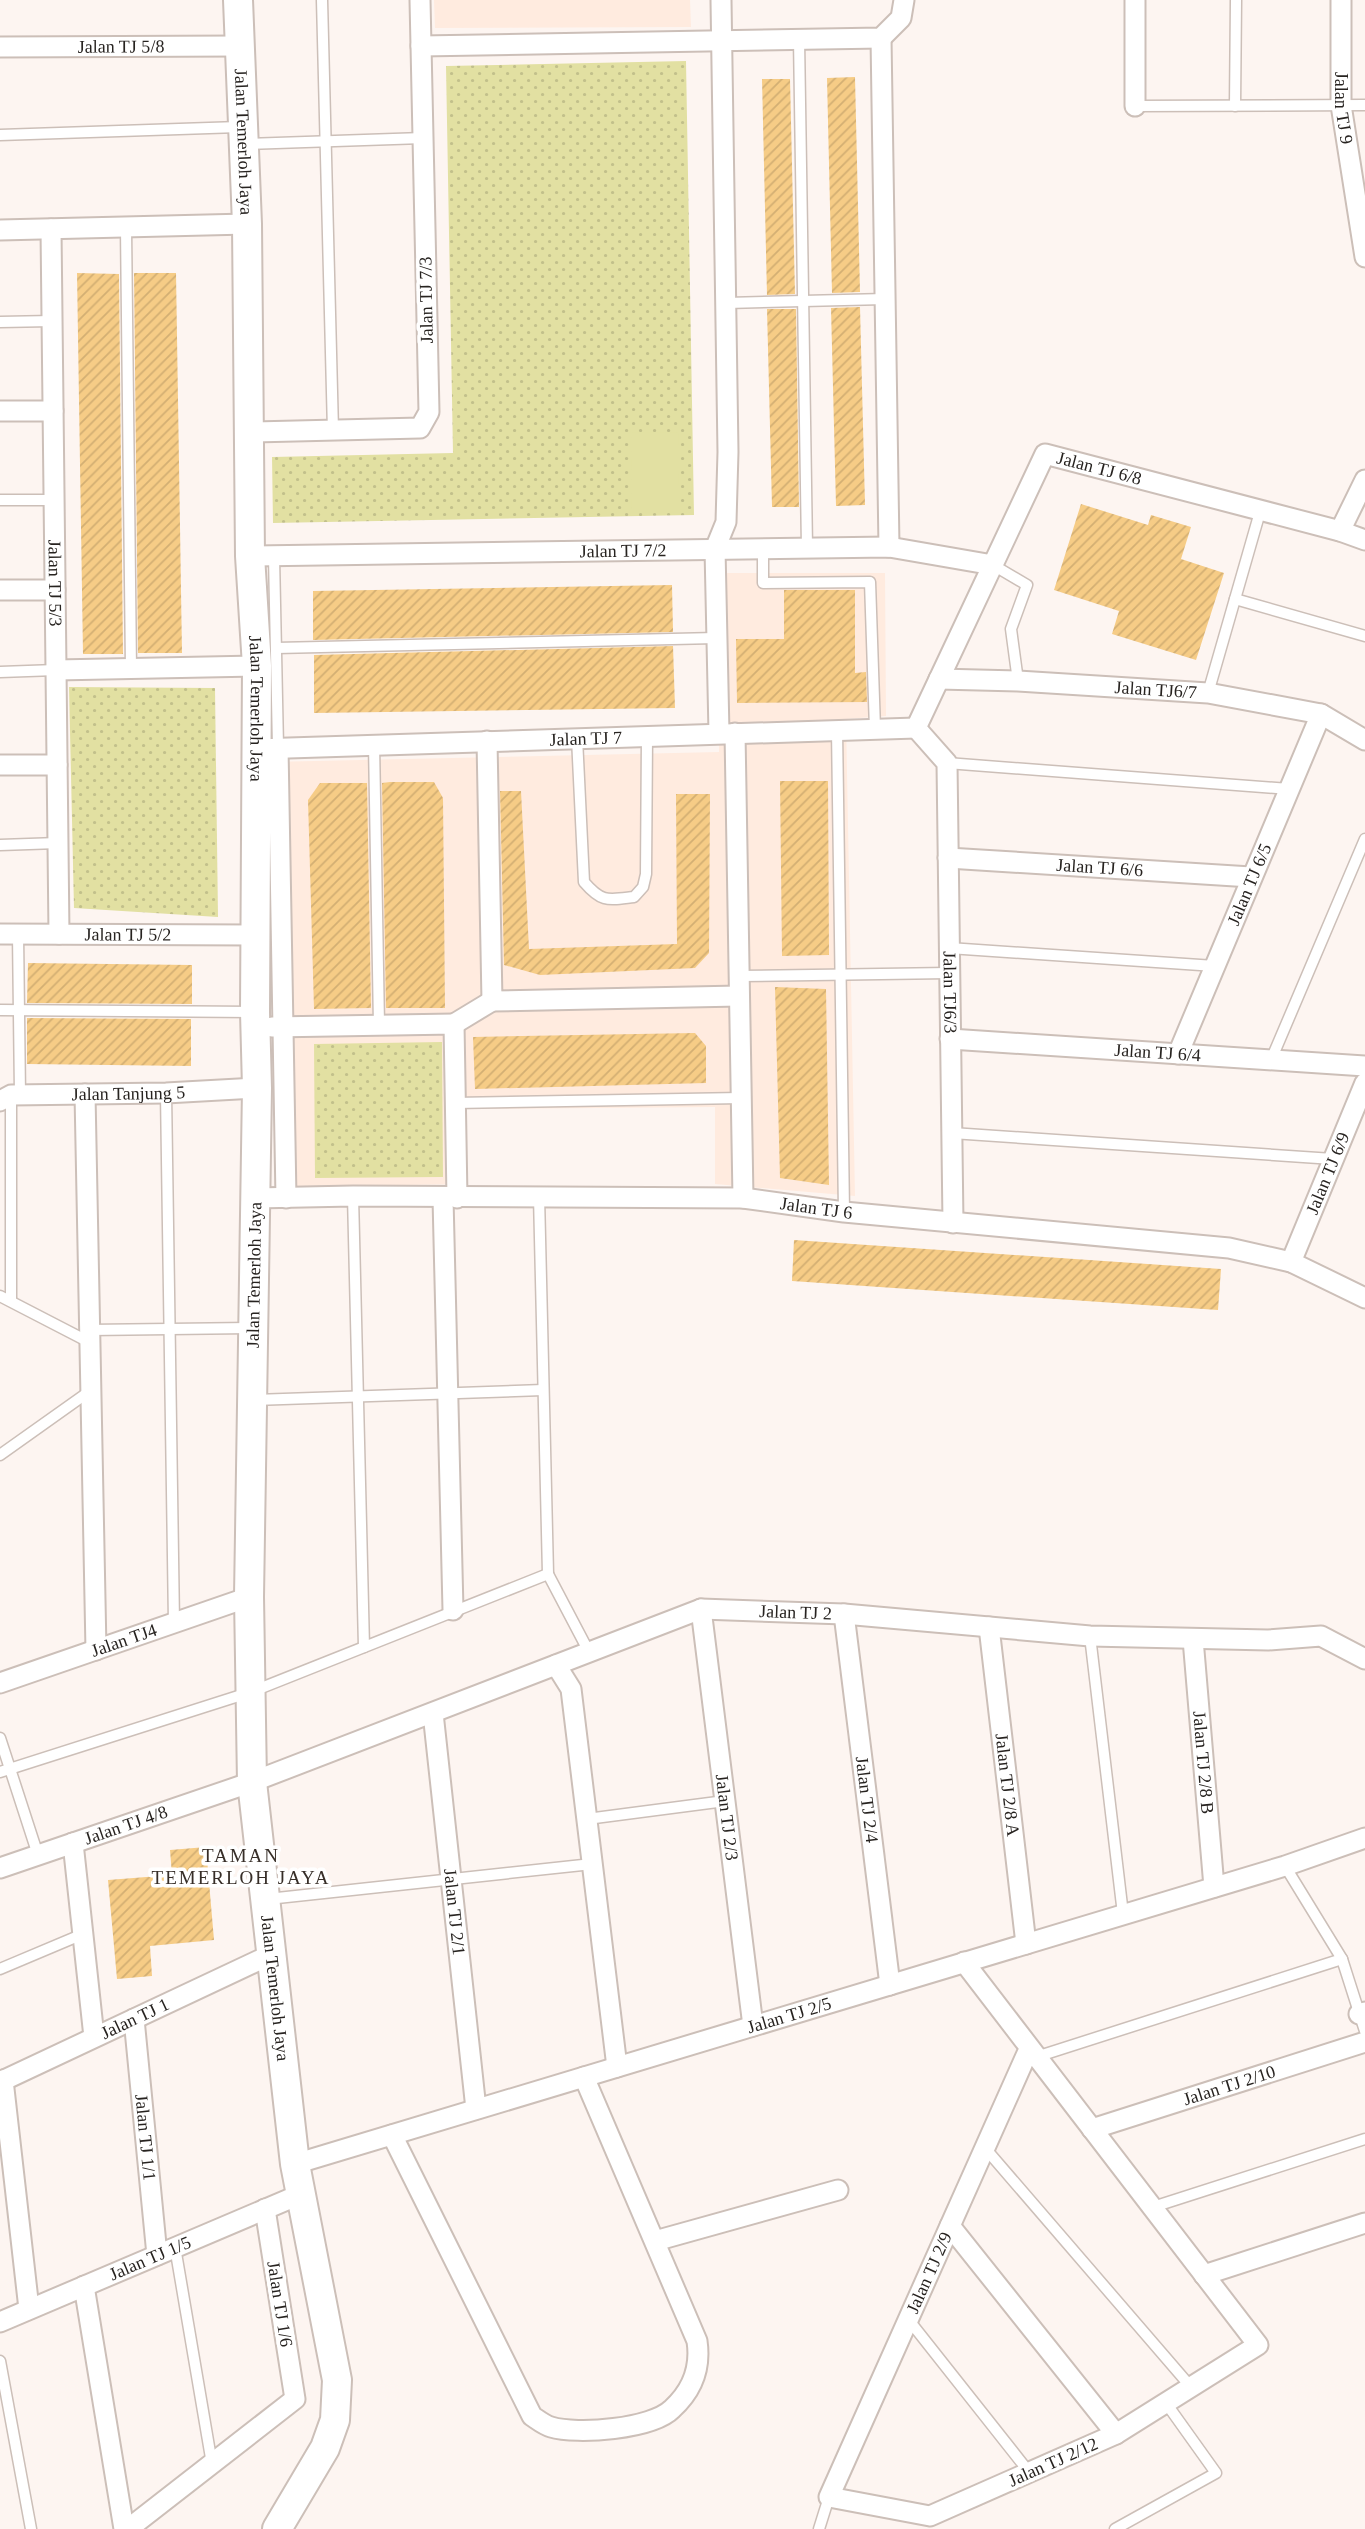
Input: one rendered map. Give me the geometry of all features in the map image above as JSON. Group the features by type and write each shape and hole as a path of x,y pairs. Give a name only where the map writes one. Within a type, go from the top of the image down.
{"street":[{"name":"Jalan Temerloh Jaya","path":"238,0 247,224 250,432 262,557 268,748 255,935 265,1022 257,1088 255,1198 249,1597 252,1782 295,2164 337,2380 335,2420 325,2448 277,2529"},
{"name":"Jalan TJ 7/3","path":"250,432 420,428 429,412 420,0"},
{"path":"721,0 729,452 726,522 715,549 716,638 727,733 739,986 743,1198"},
{"path":"421,46 881,38 901,18 904,0"},
{"path":"1135,0 1135,106"},
{"name":"Jalan TJ 9","path":"1341,0 1341,106 1365,257"},
{"path":"881,38 889,547"},
{"name":"Jalan TJ 5/8","path":"0,47 240,46"},
{"path":"0,230 247,224"},
{"name":"Jalan TJ 5/3","path":"51,229 59,934"},
{"path":"0,411 53,411"},
{"name":"Jalan TJ 6/8","path":"916,728 1045,454 1340,531 1365,540"},
{"path":"1340,531 1365,480"},
{"name":"Jalan TJ 7/2","path":"262,557 889,547 993,565"},
{"path":"0,590 55,590"},
{"path":"56,670 131,669 267,657"},
{"name":"Jalan TJ6/7","path":"939,679 1018,681 1208,693 1321,714 1365,740"},
{"name":"Jalan TJ 6/5","path":"1178,1054 1321,714"},
{"path":"916,728 947,763"},
{"name":"Jalan TJ 7","path":"268,748 916,728"},
{"path":"487,741 492,1001"},
{"path":"268,748 265,1022 286,1198"},
{"name":"Jalan TJ6/3","path":"947,763 953,1223"},
{"path":"0,765 57,765"},
{"name":"Jalan TJ 6/6","path":"948,858 1251,877"},
{"name":"Jalan TJ 5/2","path":"9,934 255,935"},
{"path":"265,1022 454,1024 492,1001 739,986"},
{"path":"453,1610 448,1393 450,1198 456,1103 454,1024"},
{"name":"Jalan TJ 6/4","path":"950,1039 1365,1066"},
{"name":"Jalan TJ 6/9","path":"1291,1262 1365,1083"},
{"name":"Jalan Tanjung 5","path":"10,1097 257,1088"},
{"path":"85,1094 96,1650"},
{"name":"Jalan TJ 6","path":"255,1198 743,1198 844,1212 1229,1248 1291,1262 1364,1296"},
{"name":"Jalan TJ4","path":"0,1683 249,1597"},
{"name":"Jalan TJ 2","path":"252,1782 701,1609 844,1614 1090,1636 1268,1640 1321,1636 1365,1659"},
{"name":"Jalan TJ 2/3","path":"701,1609 753,2026"},
{"name":"Jalan TJ 2/4","path":"844,1614 890,1985"},
{"name":"Jalan TJ 2/8 A","path":"989,1627 1026,1944"},
{"name":"Jalan TJ 2/8 B","path":"1193,1639 1214,1887"},
{"path":"556,1665 571,1689 617,2067"},
{"name":"Jalan TJ 2/1","path":"433,1713 477,2109"},
{"name":"Jalan TJ 4/8","path":"0,1868 252,1782"},
{"name":"Jalan TJ 2/5","path":"295,2164 1285,1866 1365,1838"},
{"path":"73,1843 94,2038"},
{"name":"Jalan TJ 1","path":"2,2081 270,1955"},
{"path":"964,1962 1204,2275 1365,2223"},
{"name":"Jalan TJ 1/1","path":"134,2019 157,2255"},
{"name":"Jalan TJ 2/10","path":"1092,2129 1365,2042"},
{"name":"Jalan TJ 2/9","path":"829,2497 985,2148 1033,2053"},
{"path":"392,2135 532,2416 549,2427 572,2431 619,2428 651,2420 671,2411 696,2377 699,2358 697,2341 584,2077"},
{"path":"2,2081 29,2309"},
{"path":"655,2241 838,2190"},
{"name":"Jalan TJ 1/5","path":"0,2322 301,2194"},
{"name":"Jalan TJ 1/6","path":"212,2464 295,2399 265,2209"},
{"path":"950,2226 1116,2434"},
{"name":"Jalan TJ 2/12","path":"829,2497 930,2516 1116,2434 1258,2345 1204,2275"},
{"path":"84,2286 126,2529 212,2464"}],"lane":[{"path":"322,0 333,431"},
{"path":"1235,106 1236,0"},
{"path":"799,39 807,548"},
{"path":"1135,106 1365,105"},
{"path":"0,135 244,135 324,141 423,138"},
{"path":"126,228 131,669"},
{"path":"727,303 885,299"},
{"path":"0,321 52,321"},
{"path":"0,500 54,500"},
{"path":"1208,693 1260,512"},
{"path":"762,549 763,583 870,582 875,729"},
{"path":"993,565 1027,584 1011,629 1018,681"},
{"path":"1235,599 1365,636"},
{"path":"267,657 716,638"},
{"path":"0,672 56,670"},
{"path":"837,730 844,1212"},
{"path":"577,738 584,882 603,900 634,897 643,887 646,874 647,736"},
{"path":"374,744 379,1025"},
{"path":"947,763 1289,789"},
{"path":"1271,1060 1365,839"},
{"path":"0,845 58,843"},
{"path":"9,934 19,1009 10,1097 11,1301"},
{"path":"949,948 1215,965"},
{"path":"739,986 841,975 949,973"},
{"path":"0,1010 265,1022"},
{"path":"166,1093 174,1623"},
{"path":"456,1103 741,1098"},
{"path":"952,1133 1334,1159"},
{"path":"353,1196 364,1647"},
{"path":"539,1196 548,1574 589,1652"},
{"path":"0,1296 89,1336 169,1329 254,1328"},
{"path":"0,1455 90,1390"},
{"path":"253,1400 543,1390"},
{"path":"5,1770 251,1692 548,1574"},
{"path":"1090,1636 1123,1914"},
{"path":"0,1738 5,1770 38,1855"},
{"path":"587,1819 725,1801"},
{"path":"264,1899 592,1864"},
{"path":"1285,1866 1342,1959 1363,2019"},
{"path":"0,1969 83,1934"},
{"path":"1033,2053 1342,1959"},
{"path":"1153,2207 1365,2139"},
{"path":"985,2148 1191,2387"},
{"path":"175,2247 212,2464"},
{"path":"908,2319 1029,2472"},
{"path":"0,2361 31,2529"},
{"path":"1115,2529 1216,2473 1166,2403"},
{"path":"819,2529 829,2497"}],"shaded area":[{"path":"434,0 690,0 691,27 435,28"},
{"path":"686,61 694,515 273,523 272,457 453,453 446,66"},
{"path":"678,432 679,511 632,511 631,433"},
{"path":"721,573 885,573 886,716 846,719 855,1196 715,1184 715,1107 466,1109 466,1184 277,1187 268,762 719,752"},
{"path":"69,687 215,688 218,917 74,908"},
{"path":"442,1042 443,1177 315,1178 314,1044"}],"building":[{"path":"855,77 860,292 832,293 827,78"},
{"path":"762,79 790,79 795,294 767,295"},
{"path":"77,273 119,274 123,654 83,654"},
{"path":"134,273 176,273 182,653 138,653"},
{"path":"860,307 865,505 836,506 831,308"},
{"path":"767,309 796,309 799,507 772,507"},
{"path":"1081,504 1148,525 1151,515 1191,527 1181,559 1224,573 1196,660 1112,634 1119,611 1054,590"},
{"path":"672,585 673,632 313,640 313,591"},
{"path":"784,590 855,590 855,673 866,672 867,702 737,703 736,639 784,639"},
{"path":"673,646 675,708 314,713 314,655"},
{"path":"780,781 828,781 829,955 782,956"},
{"path":"434,782 443,798 445,1008 386,1008 382,783"},
{"path":"320,783 367,783 371,1008 314,1009 308,800"},
{"path":"500,791 521,791 529,949 677,944 676,794 710,794 709,953 695,968 540,975 504,965"},
{"path":"28,963 192,965 192,1004 27,1003"},
{"path":"775,987 826,989 829,1185 780,1178"},
{"path":"27,1018 191,1019 191,1066 27,1064"},
{"path":"695,1033 706,1046 706,1083 475,1089 473,1037"},
{"path":"794,1240 1221,1269 1218,1310 792,1281"},
{"path":"206,1847 214,1940 150,1946 152,1976 117,1979 108,1880 172,1875 170,1850"}],"district":[{"name":"TAMAN TEMERLOH JAYA","path":"241,1866"}]}
